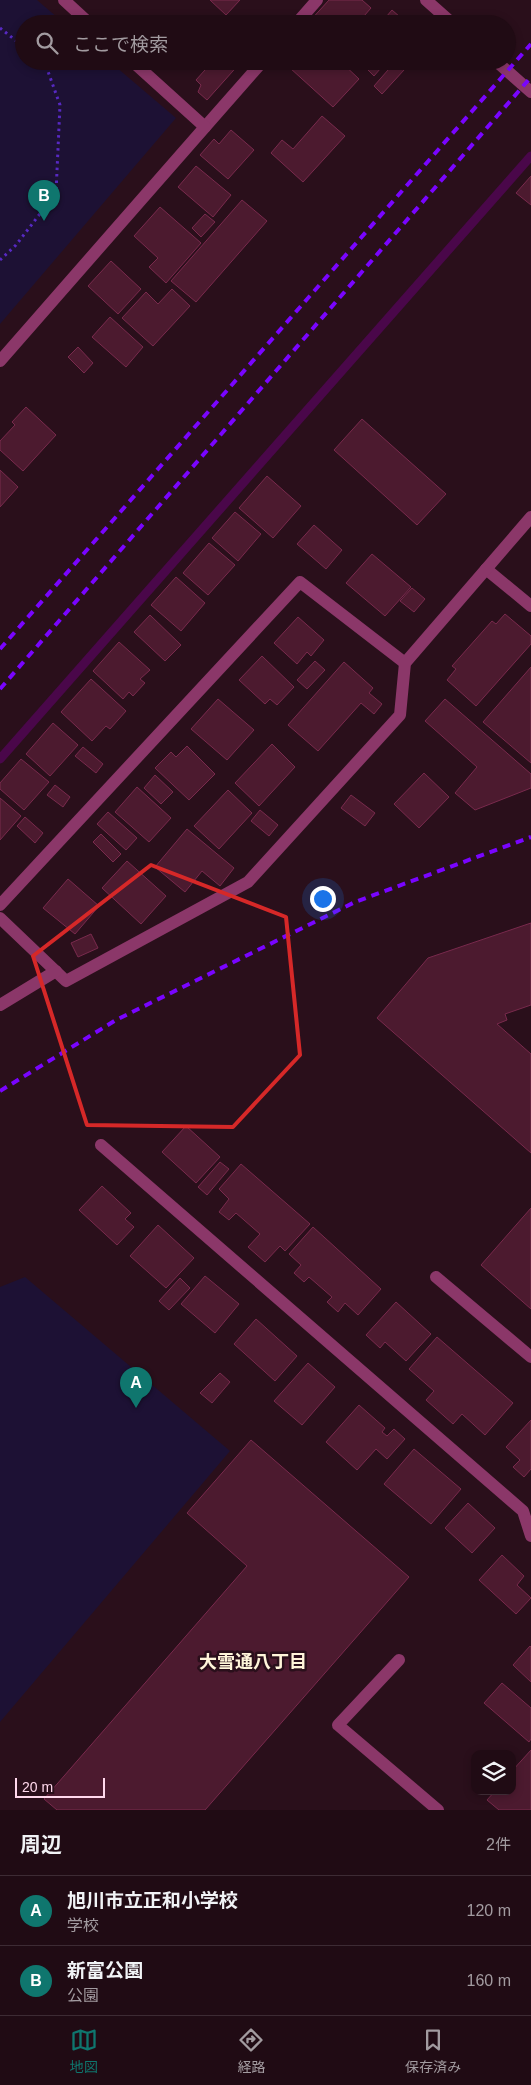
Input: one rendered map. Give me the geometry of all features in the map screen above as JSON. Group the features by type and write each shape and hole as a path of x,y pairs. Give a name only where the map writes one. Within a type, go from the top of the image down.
{"street":[{"path":"64,0 80,15"},
{"path":"304,15 317,0"},
{"path":"426,0 443,15"},
{"path":"142,70 205,127"},
{"path":"0,361 255,70"},
{"path":"506,70 531,92"},
{"path":"0,918 66,981 248,882 400,715 405,663 531,517"},
{"path":"486,569 531,606"},
{"path":"0,905 300,582 405,663"},
{"path":"0,1005 56,971"},
{"path":"101,1145 522,1511 531,1536"},
{"path":"436,1277 531,1357"},
{"path":"399,1660 338,1725 438,1810"}],"path":[{"path":"0,28 15,40"},
{"path":"0,260 16,245 56,192 60,105 47,70"}],"highlighted area":[{"path":"151,865 286,917 300,1055 233,1127 87,1125 33,956"}],"shaded area":[{"path":"0,0 37,0 54,15 15,15 15,70 120,70 176,118 0,324"},
{"path":"25,1277 230,1451 0,1722 0,1287"}],"building":[{"path":"210,0 240,0 226,15"},
{"path":"329,0 362,0 371,8 365,15 315,15"},
{"path":"392,10 398,15 388,15"},
{"path":"205,70 234,70 207,100 198,92 201,85 196,80"},
{"path":"292,70 350,70 359,79 333,107"},
{"path":"368,70 379,70 374,76"},
{"path":"388,70 404,70 382,94 374,86"},
{"path":"322,116 345,136 303,182 271,153 282,140 293,149"},
{"path":"231,130 254,150 228,179 200,155 214,139 219,144"},
{"path":"196,166 231,195 213,217 178,187"},
{"path":"531,176 531,205 516,193"},
{"path":"242,200 267,221 196,302 171,281"},
{"path":"160,207 201,243 166,283 149,267 158,258 134,236"},
{"path":"205,214 215,222 201,237 192,228"},
{"path":"111,261 141,289 118,314 88,286"},
{"path":"172,289 190,306 153,346 122,318 146,292 158,304"},
{"path":"110,317 143,347 126,367 92,337"},
{"path":"78,347 93,363 84,373 68,357"},
{"path":"26,407 56,435 23,471 0,450 0,441 15,425 12,422"},
{"path":"362,419 446,494 417,525 334,450"},
{"path":"0,470 18,487 0,507"},
{"path":"267,476 301,506 273,538 239,508"},
{"path":"235,512 261,534 238,561 212,538"},
{"path":"314,525 342,550 326,569 297,544"},
{"path":"209,543 235,565 208,595 183,573"},
{"path":"372,554 411,587 385,616 346,583"},
{"path":"176,577 205,603 181,631 151,605"},
{"path":"412,588 425,599 414,612 400,601"},
{"path":"505,614 531,636 531,644 476,706 447,680 456,669 452,666 492,621 496,624"},
{"path":"150,615 181,645 165,661 134,632"},
{"path":"298,617 324,640 311,656 307,652 297,664 274,643"},
{"path":"119,642 150,670 140,679 145,683 133,696 129,692 123,699 93,671"},
{"path":"262,656 294,687 277,705 270,699 265,704 239,680"},
{"path":"315,661 325,670 307,689 297,680"},
{"path":"344,662 373,688 369,693 382,704 374,714 361,703 318,751 288,725"},
{"path":"531,667 531,763 483,722"},
{"path":"91,679 126,711 110,729 106,726 92,741 61,712"},
{"path":"218,699 254,730 227,760 191,729"},
{"path":"445,699 531,774 531,788 475,810 455,793 477,767 425,721"},
{"path":"53,723 78,745 50,776 26,754"},
{"path":"272,744 295,767 259,806 235,783"},
{"path":"187,746 215,774 189,800 155,768 171,752 176,757"},
{"path":"83,747 103,764 96,773 75,756"},
{"path":"21,759 49,782 24,810 0,789 0,783"},
{"path":"424,773 449,797 419,828 394,804"},
{"path":"155,775 173,792 161,804 144,788"},
{"path":"55,785 70,797 63,807 47,795"},
{"path":"137,787 171,818 149,842 115,812"},
{"path":"228,790 252,813 219,849 194,826"},
{"path":"351,795 375,813 365,826 341,808"},
{"path":"0,798 21,816 0,840"},
{"path":"260,810 278,825 269,836 251,821"},
{"path":"108,812 137,838 126,850 97,824"},
{"path":"25,817 43,833 35,843 17,826"},
{"path":"187,829 234,868 220,886 202,871 185,892 155,867"},
{"path":"101,834 121,854 113,862 93,842"},
{"path":"127,861 166,896 141,924 102,888"},
{"path":"68,879 99,906 75,934 43,908"},
{"path":"531,923 531,1005 505,1014 507,1020 497,1024 531,1054 531,1153 377,1018 428,958"},
{"path":"91,934 98,948 78,957 71,943"},
{"path":"186,1126 220,1157 196,1183 162,1152"},
{"path":"220,1162 229,1169 207,1195 198,1187"},
{"path":"241,1164 310,1224 285,1251 280,1246 265,1262 248,1247 260,1234 236,1213 229,1220 219,1212 229,1199 219,1189"},
{"path":"102,1186 131,1213 125,1219 134,1227 117,1245 79,1210"},
{"path":"531,1208 531,1309 481,1265"},
{"path":"158,1225 194,1258 166,1288 130,1256"},
{"path":"313,1227 381,1289 358,1315 345,1303 338,1312 327,1302 332,1297 309,1277 304,1282 294,1273 301,1265 289,1254"},
{"path":"205,1276 239,1304 215,1333 181,1304"},
{"path":"180,1278 190,1288 169,1310 159,1301"},
{"path":"396,1302 431,1334 406,1361 385,1342 380,1348 366,1335"},
{"path":"256,1319 297,1356 275,1381 234,1344"},
{"path":"437,1337 513,1403 485,1435 462,1414 453,1424 426,1400 434,1391 409,1369"},
{"path":"308,1363 335,1387 302,1425 274,1401"},
{"path":"220,1373 230,1382 212,1403 200,1393"},
{"path":"359,1405 385,1428 382,1432 387,1436 394,1429 405,1439 387,1459 376,1449 357,1470 326,1442"},
{"path":"531,1420 531,1469 524,1477 513,1467 520,1460 506,1447"},
{"path":"251,1440 409,1577 205,1810 57,1810 44,1799 247,1566 187,1513"},
{"path":"414,1449 461,1489 431,1524 384,1484"},
{"path":"468,1503 495,1528 472,1553 445,1528"},
{"path":"502,1555 524,1576 517,1585 531,1598 516,1614 479,1580"},
{"path":"531,1647 531,1682 513,1665"},
{"path":"502,1683 531,1708 531,1739 529,1742 484,1703"},
{"path":"531,1750 531,1810 499,1810 487,1800 491,1795 516,1795 516,1767"}],"waterway":[{"path":"0,759 531,156"}],"railway":[{"path":"516,61 531,44"},
{"path":"0,649 508,70"},
{"path":"0,689 531,77"},
{"path":"0,1091 116,1020 355,902 531,837"}],"place":[{"name":"新富公園","path":"44,221"},
{"name":"旭川市立正和小学校","path":"136,1408"}],"district":[{"name":"大雪通八丁目","path":"253,1662"}]}
